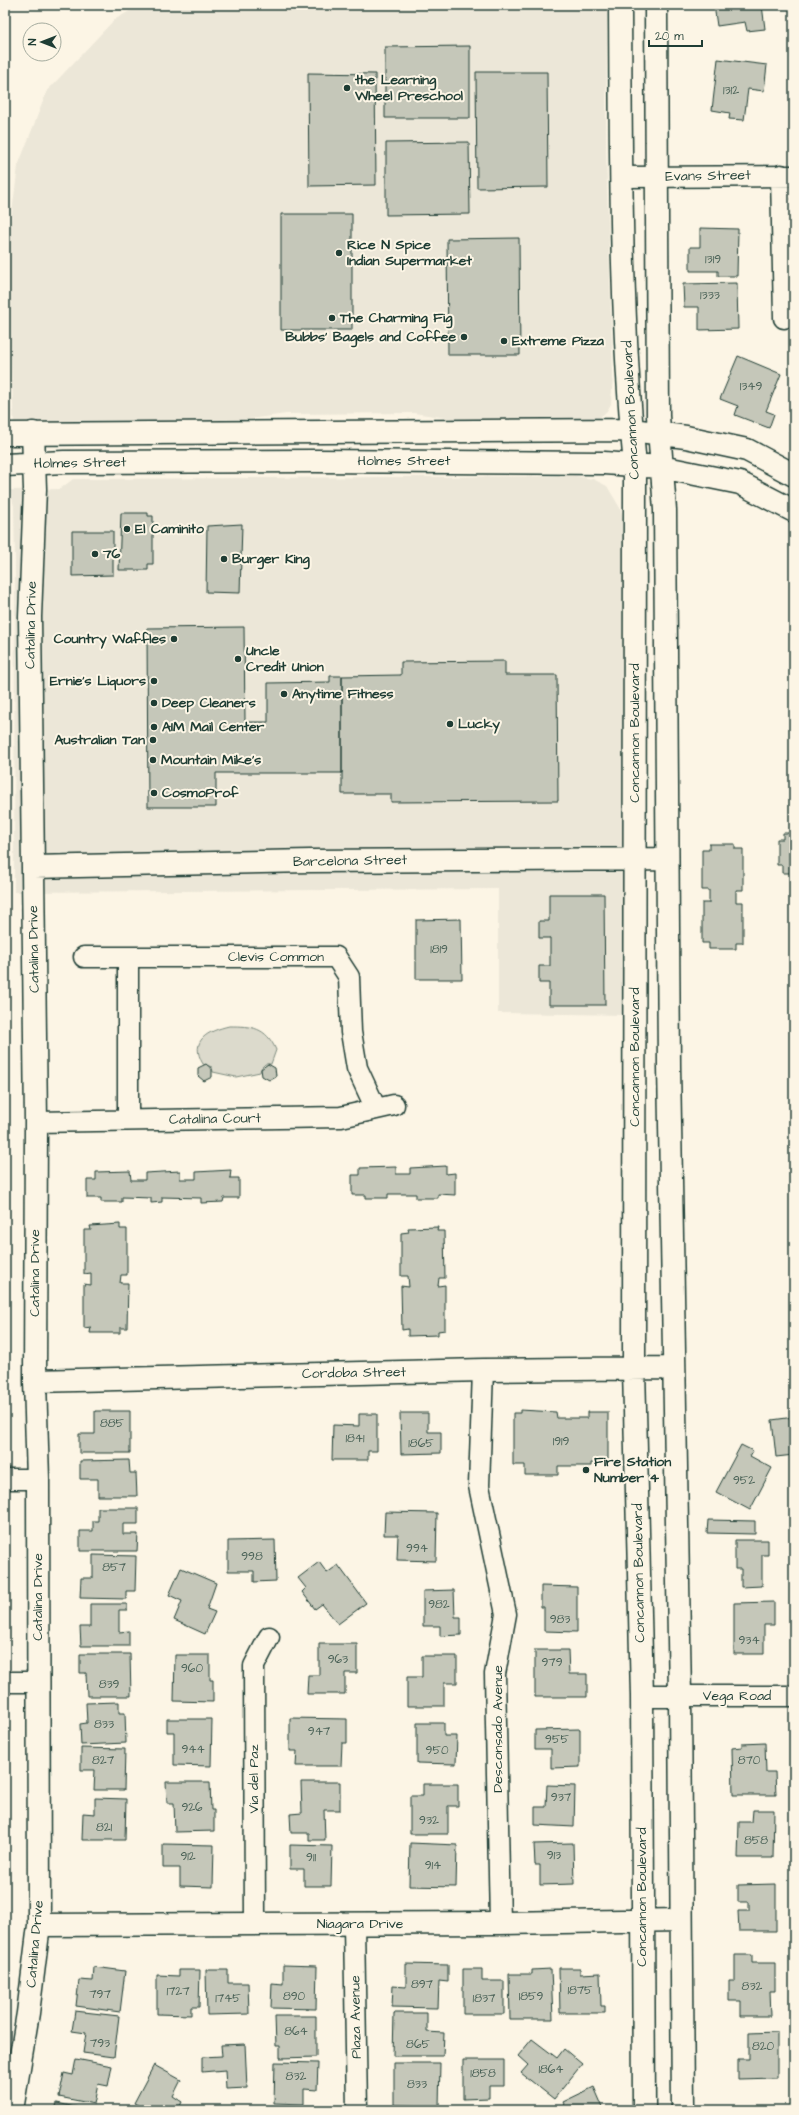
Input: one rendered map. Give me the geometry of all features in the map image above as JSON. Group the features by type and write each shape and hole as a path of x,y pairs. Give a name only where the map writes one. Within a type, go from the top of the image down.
{"main road":[{"name":"Concannon Boulevard","path":"620,5 621,177 629,398 635,465 634,1369 642,1696 644,2110"},
{"name":"Concannon Boulevard","path":"656,5 656,177 659,434 665,510 666,859 673,1368 680,1696 683,2110"},
{"name":"Holmes Street","path":"5,434 632,430 686,437 747,450 794,475"},
{"name":"Catalina Drive","path":"12,2110 28,2012 39,1925 38,1479 35,1381 36,1122 30,617 35,489 33,433"},
{"name":"Holmes Street","path":"5,465 316,461 600,462 661,467 740,483 794,511"},
{"name":"Barcelona Street","path":"33,867 310,861 666,859"},
{"name":"Cordoba Street","path":"35,1381 483,1370 673,1368"},
{"path":"642,1696 680,1696"},
{"name":"Niagara Drive","path":"39,1925 500,1923 681,1920"}],"street":[{"name":"Evans Street","path":"621,177 787,175"},
{"path":"784,318 787,175"},
{"name":"Clevis Common","path":"84,957 336,957 350,977 351,1032 357,1068 385,1107"},
{"path":"128,957 128,1120"},
{"name":"Catalina Court","path":"36,1122 341,1117 385,1107"},
{"name":"Desconsado Avenue","path":"483,1370 479,1486 506,1614 495,1674 500,1923"},
{"path":"5,1479 38,1479"},
{"name":"Via del Paz","path":"255,1924 254,1666 269,1637"},
{"path":"5,1682 38,1682"},
{"name":"Vega Road","path":"680,1696 794,1696"},
{"name":"Plaza Avenue","path":"354,1924 357,2110"}],"shaded area":[{"path":"140,5 607,5 606,150 613,375 611,404 607,411 599,418 591,422 480,423 414,413 286,414 212,424 14,426 6,260 18,166 47,91 114,20"},
{"path":"575,476 593,479 607,486 620,508 625,524 627,1015 498,1013 498,889 14,892 15,562 14,506 10,490 60,489 73,479"},
{"path":"229,1026 257,1029 263,1032 272,1042 276,1050 271,1064 265,1064 261,1068 260,1072 236,1077 213,1072 212,1067 203,1064 199,1056 198,1049 203,1038 214,1031"}],"building":[{"path":"714,5 762,5 765,29 747,31 745,22 717,26"},
{"path":"470,46 470,118 385,118 385,47"},
{"path":"718,59 767,65 764,91 748,89 744,120 729,119 730,113 712,110"},
{"path":"476,72 547,72 548,187 477,188"},
{"path":"308,73 375,74 376,185 309,186"},
{"path":"469,142 470,214 386,215 386,143"},
{"path":"281,214 352,214 352,330 281,330"},
{"path":"700,228 738,229 737,276 718,276 718,271 690,271 690,247 700,247"},
{"path":"519,238 520,355 448,355 447,239"},
{"path":"737,283 738,329 699,330 699,307 684,307 683,284"},
{"path":"738,356 781,374 766,411 774,414 769,428 735,415 738,406 720,399"},
{"path":"121,513 148,513 148,516 153,516 153,564 148,564 148,570 119,570"},
{"name":"Burger King","path":"242,524 240,593 206,592 207,526"},
{"path":"72,531 113,531 113,575 72,576"},
{"path":"244,627 245,722 268,722 268,683 330,682 330,676 342,676 342,773 216,773 216,807 148,807 147,628"},
{"name":"Lucky","path":"505,661 505,675 557,675 558,801 391,802 391,794 342,794 342,676 401,675 401,662"},
{"path":"783,833 794,833 794,873 782,873 782,865 777,865 777,839 783,839"},
{"path":"709,844 735,844 735,849 743,849 743,890 736,890 736,902 743,902 743,943 736,943 736,949 709,949 709,943 702,943 702,903 709,903 709,890 702,890 702,850 709,850"},
{"path":"549,894 604,894 605,1005 549,1005 549,983 539,983 539,966 550,966 550,938 539,938 539,921 549,921"},
{"path":"461,919 462,979 416,979 416,920"},
{"path":"206,1064 212,1069 212,1077 204,1081 198,1076 198,1068"},
{"path":"268,1064 275,1068 276,1076 269,1080 262,1076 261,1069"},
{"path":"446,1166 446,1174 455,1173 455,1195 438,1194 438,1198 416,1198 416,1194 388,1194 388,1198 366,1198 366,1195 352,1195 352,1175 360,1175 360,1168 396,1167 396,1174 410,1174 410,1168"},
{"path":"231,1170 230,1178 239,1178 239,1198 224,1198 223,1202 201,1203 201,1198 162,1197 162,1202 151,1203 151,1198 122,1197 122,1202 101,1202 101,1198 87,1198 87,1180 96,1180 96,1172 130,1171 131,1180 145,1180 145,1173 180,1171 180,1179 196,1179 196,1172"},
{"path":"120,1224 120,1229 127,1229 127,1275 121,1275 120,1283 128,1283 127,1328 120,1328 120,1333 90,1333 91,1327 84,1328 84,1284 91,1285 91,1273 84,1274 84,1230 91,1230 90,1226"},
{"path":"438,1227 437,1231 444,1231 445,1278 439,1278 438,1286 445,1285 445,1330 438,1331 438,1335 408,1336 408,1329 402,1330 401,1286 409,1287 408,1276 401,1276 401,1233 409,1232 408,1228"},
{"path":"520,1410 556,1412 557,1418 587,1418 587,1412 608,1412 608,1463 591,1463 591,1466 558,1466 558,1475 525,1475 525,1465 513,1465 513,1413 520,1413"},
{"path":"95,1411 130,1411 130,1453 79,1453 79,1434 95,1434"},
{"path":"400,1413 428,1413 428,1432 441,1432 441,1453 401,1454"},
{"path":"359,1414 377,1414 377,1451 368,1451 368,1460 332,1460 333,1425 359,1426"},
{"path":"794,1417 794,1455 776,1457 772,1420"},
{"path":"741,1445 753,1451 750,1456 772,1468 750,1510 716,1492"},
{"path":"129,1460 130,1473 136,1473 137,1496 98,1496 98,1479 80,1479 80,1461"},
{"path":"98,1508 138,1508 138,1524 123,1524 123,1534 138,1534 137,1551 80,1551 80,1531 93,1531 93,1521 98,1521"},
{"path":"385,1512 437,1513 436,1561 397,1560 398,1535 384,1535"},
{"path":"708,1520 755,1521 755,1534 707,1533"},
{"path":"275,1540 276,1581 254,1582 254,1571 228,1571 228,1541"},
{"path":"735,1540 768,1540 768,1555 762,1555 762,1586 741,1587 741,1569 735,1569"},
{"path":"93,1555 136,1556 135,1591 126,1591 126,1599 80,1598 81,1578 93,1578"},
{"path":"319,1562 327,1573 338,1565 366,1603 338,1624 322,1604 315,1609 302,1592 306,1588 298,1578"},
{"path":"181,1568 216,1583 207,1609 215,1612 205,1634 174,1620 182,1601 169,1595"},
{"path":"541,1586 577,1587 577,1632 544,1631 544,1607 541,1607"},
{"path":"454,1590 455,1617 461,1617 461,1635 440,1636 440,1626 423,1626 423,1591"},
{"path":"774,1602 774,1625 764,1625 764,1654 734,1654 734,1603"},
{"path":"90,1604 127,1604 127,1610 119,1610 119,1632 129,1631 129,1646 81,1646 80,1627 90,1627"},
{"path":"319,1644 357,1644 357,1673 345,1673 345,1694 307,1694 308,1675 319,1675"},
{"path":"535,1650 568,1650 569,1674 587,1674 587,1697 535,1697"},
{"path":"80,1654 130,1654 131,1696 87,1696 86,1673 80,1673"},
{"path":"175,1655 210,1655 210,1680 213,1680 213,1702 174,1701"},
{"path":"422,1656 457,1656 457,1683 444,1683 444,1706 407,1706 407,1677 422,1677"},
{"path":"119,1702 119,1713 125,1713 126,1743 81,1745 80,1724 87,1723 86,1703"},
{"path":"290,1718 347,1719 347,1743 342,1743 341,1766 296,1766 297,1751 290,1751"},
{"path":"167,1719 212,1719 211,1766 174,1765 174,1732 167,1732"},
{"path":"417,1723 444,1723 444,1736 457,1736 456,1764 417,1763"},
{"path":"580,1729 580,1767 551,1768 551,1749 535,1749 535,1730"},
{"path":"765,1743 766,1772 775,1772 776,1795 733,1795 732,1748 742,1747 742,1744"},
{"path":"81,1748 125,1749 124,1790 94,1790 95,1770 81,1770"},
{"path":"166,1782 210,1782 211,1810 214,1810 214,1831 175,1832 174,1803 167,1803"},
{"path":"301,1782 340,1782 340,1810 324,1810 325,1840 309,1840 309,1833 291,1833 290,1814 302,1813"},
{"path":"423,1784 458,1784 458,1806 448,1806 448,1834 410,1834 410,1796 423,1796"},
{"path":"547,1785 575,1786 574,1827 535,1825 535,1807 546,1807"},
{"path":"95,1798 126,1799 125,1840 82,1840 83,1813 95,1814"},
{"path":"753,1810 774,1810 773,1858 738,1858 739,1822 752,1822"},
{"path":"410,1843 457,1845 456,1887 409,1886"},
{"path":"573,1843 574,1884 540,1885 540,1865 535,1865 534,1844"},
{"path":"163,1844 214,1845 213,1887 180,1886 180,1868 163,1868"},
{"path":"290,1845 332,1846 331,1886 304,1886 304,1869 290,1869"},
{"path":"776,1884 776,1931 739,1931 738,1911 749,1911 749,1902 738,1902 738,1885"},
{"path":"735,1955 752,1955 752,1963 775,1963 775,1991 770,1991 771,2016 741,2016 741,2001 729,2001 729,1981 735,1981"},
{"path":"406,1964 448,1965 448,1982 439,1981 438,2008 392,2007 393,1986 406,1987"},
{"path":"283,1965 317,1966 316,2009 271,2008 272,1983 283,1984"},
{"path":"94,1967 125,1971 120,2012 76,2006 79,1980 93,1981"},
{"path":"559,1968 580,1968 580,1974 600,1973 601,2006 605,2006 605,2013 560,2013"},
{"path":"463,1969 482,1969 482,1981 504,1981 504,2014 463,2014"},
{"path":"551,1969 553,2019 510,2019 509,1974 532,1974 532,1970"},
{"path":"179,1970 200,1970 199,2007 191,2007 191,2015 157,2014 157,1975 179,1976"},
{"path":"206,1970 228,1970 228,1983 248,1983 249,2014 207,2015"},
{"path":"75,2011 119,2016 114,2057 83,2053 86,2033 72,2031"},
{"path":"394,2013 427,2013 427,2032 444,2033 443,2056 393,2056"},
{"path":"275,2016 316,2016 316,2057 280,2058 280,2046 276,2046"},
{"path":"777,2032 777,2078 738,2079 738,2059 749,2059 749,2033"},
{"path":"532,2039 557,2058 564,2049 582,2064 554,2099 521,2073 528,2065 518,2056"},
{"path":"245,2044 247,2088 226,2089 225,2070 202,2072 202,2057 222,2056 221,2045"},
{"path":"76,2059 112,2066 108,2086 98,2084 94,2104 59,2097 64,2073 73,2075"},
{"path":"463,2060 504,2060 504,2086 489,2086 489,2098 463,2099"},
{"path":"275,2062 318,2063 317,2090 304,2089 304,2104 274,2103"},
{"path":"394,2063 440,2063 439,2106 394,2105"},
{"path":"154,2065 181,2080 173,2096 182,2102 178,2110 147,2110 134,2103"},
{"path":"594,2087 604,2110 567,2110 563,2102"},
{"path":"57,2103 89,2110 55,2110"}],"place":[{"name":"the Learning Wheel Preschool","path":"347,88"},
{"name":"Rice N Spice Indian Supermarket","path":"339,253"},
{"name":"The Charming Fig","path":"332,318"},
{"name":"Bubbs' Bagels and Coffee","path":"464,337"},
{"name":"Extreme Pizza","path":"504,341"},
{"name":"El Caminito","path":"127,529"},
{"name":"76","path":"95,554"},
{"name":"Burger King","path":"224,559"},
{"name":"Country Waffles","path":"174,639"},
{"name":"Uncle Credit Union","path":"238,659"},
{"name":"Ernie's Liquors","path":"154,681"},
{"name":"Anytime Fitness","path":"284,694"},
{"name":"Deep Cleaners","path":"154,703"},
{"name":"Lucky","path":"450,724"},
{"name":"AIM Mail Center","path":"154,727"},
{"name":"Australian Tan","path":"153,740"},
{"name":"Mountain Mike's","path":"153,760"},
{"name":"CosmoProf","path":"154,793"},
{"name":"Fire Station Number 4","path":"586,1470"}]}
